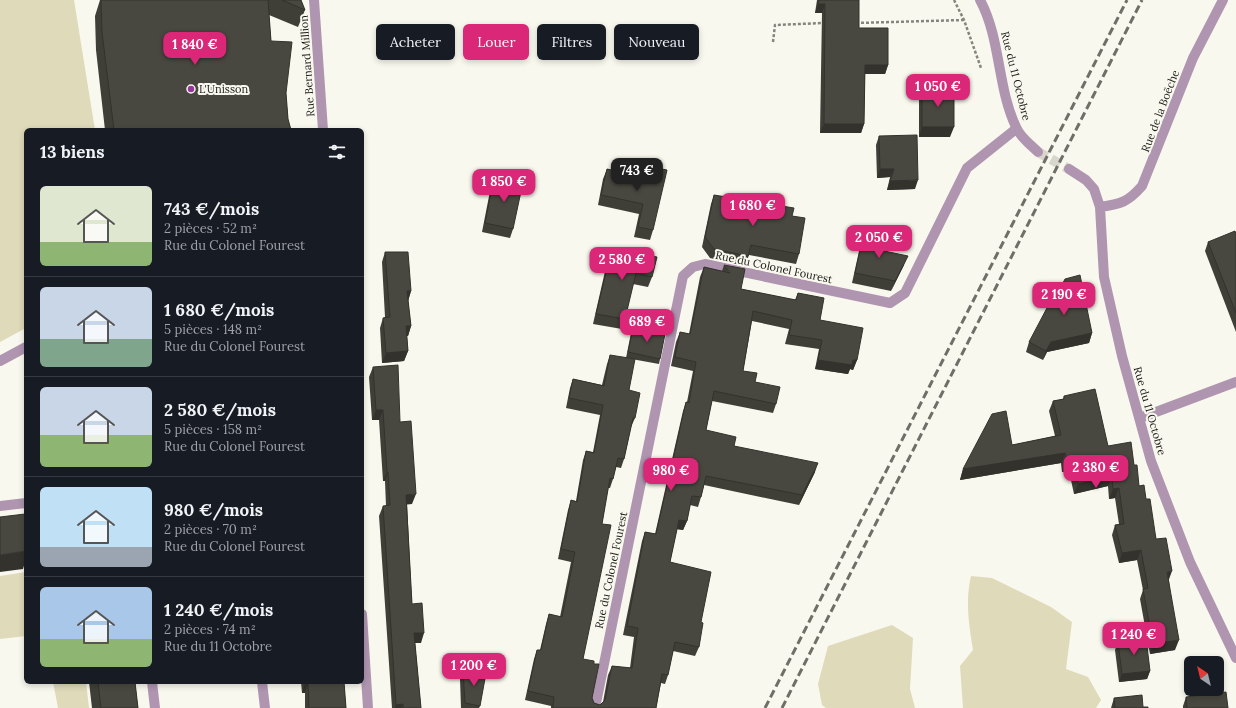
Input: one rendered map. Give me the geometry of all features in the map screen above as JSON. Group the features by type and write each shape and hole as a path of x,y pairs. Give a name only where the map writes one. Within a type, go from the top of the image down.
{"street":[{"name":"Rue Bernard Million","path":"314,0 323,128"},
{"name":"Rue du 11 Octobre","path":"980,0 989,22 1009,110 1016,129 1038,152"},
{"name":"Rue de la Boëche","path":"1100,207 1121,204 1134,196 1142,186 1193,58 1223,0"},
{"name":"Rue du Colonel Fourest","path":"595,708 683,276 693,267 705,264 890,303 906,293 966,168 1016,129"},
{"name":"Rue du 11 Octobre","path":"1069,169 1086,180 1094,189 1100,207 1104,277 1122,356 1151,461 1190,562 1236,658"},
{"path":"0,362 24,347"},
{"path":"1140,418 1236,382"},
{"path":"0,506 24,503"},
{"path":"364,645 368,708"},
{"path":"152,684 155,708"},
{"path":"262,684 265,708"}],"path":[{"path":"854,23 964,20"},
{"path":"774,42 775,25 830,23"}],"shaded area":[{"path":"0,0 74,0 95,128 24,128 24,329 0,342"},
{"path":"24,572 24,636 0,639 0,576"},
{"path":"971,576 992,578 1051,607 1072,622 1066,669 1088,677 1101,700 1096,708 963,708 960,666 973,650 968,604"},
{"path":"892,625 913,638 910,689 915,708 826,708 822,705 818,684 828,646"},
{"path":"53,684 86,684 89,708 58,708"}],"building":[{"path":"101,0 268,0 271,41 292,42 286,93 288,119 290,128 114,128 102,32"},
{"path":"282,0 301,0 305,10"},
{"path":"819,0 859,0 859,28 888,28 888,65 865,65 864,124 824,124 825,4 818,4"},
{"path":"922,88 954,88 954,127 922,127"},
{"path":"917,135 918,180 890,181 894,169 880,169 879,136"},
{"path":"651,167 667,170 653,230 638,227 643,204 601,195 607,169 649,178"},
{"path":"494,177 523,182 513,229 485,223"},
{"path":"714,195 794,208 792,216 805,218 799,254 751,245 748,256 714,249 705,237"},
{"path":"1235,231 1236,234 1236,313 1208,242"},
{"path":"864,233 888,238 884,251 908,256 895,281 855,273"},
{"path":"612,248 657,257 652,277 636,273 625,319 596,314"},
{"path":"385,252 408,252 411,291 407,291 411,326 406,326 408,351 386,353 383,318 390,317"},
{"path":"724,265 745,269 741,289 796,300 798,293 824,298 820,320 863,328 857,360 853,360 852,365 818,360 822,340 789,335 792,320 753,311 743,371 757,373 755,382 780,387 776,404 714,391 706,430 736,437 734,446 818,463 802,495 706,476 701,497 692,496 687,521 679,520 670,562 711,572 701,622 703,623 699,647 675,642 668,675 662,674 656,708 553,708 554,697 528,691 537,650 541,650 549,614 562,617 575,552 561,549 571,500 577,502 586,451 594,453 603,405 569,398 573,379 604,386 610,355 635,359 629,390 640,393 624,459 618,458 613,479 610,478 602,524 611,525 583,659 594,661 594,664 599,664 592,698 594,703 600,705 605,700 612,666 632,668 638,628 627,626 645,532 656,534 686,402 689,403 696,362 675,357 680,332 690,334 704,267 730,273"},
{"path":"1080,275 1092,333 1051,342 1046,351 1029,342 1048,306 1051,307 1065,279"},
{"path":"633,328 665,334 660,359 628,352"},
{"path":"398,365 400,422 411,421 416,494 406,495 412,604 422,603 424,633 414,633 421,708 403,708 403,704 396,705 383,506 390,505 388,472 383,410 376,410 373,367"},
{"path":"1095,389 1108,446 1131,442 1134,465 1137,465 1139,486 1144,485 1146,499 1150,499 1156,539 1166,538 1172,571 1167,572 1179,640 1153,644 1143,589 1148,588 1141,550 1122,553 1115,525 1124,524 1119,488 1113,489 1112,476 1078,484 1073,461 1066,462 1065,453 963,469 992,414 1006,411 1012,445 1061,435 1053,401 1064,399 1064,396"},
{"path":"24,514 24,551 0,555 0,517"},
{"path":"1146,638 1150,671 1122,674 1118,642"},
{"path":"463,669 486,673 480,706 465,703"},
{"path":"98,684 135,684 138,708 101,708"},
{"path":"308,684 344,684 346,708 309,708"},
{"path":"1224,692 1226,692 1228,708 1187,708 1186,697 1224,696"},
{"path":"1142,695 1143,707 1148,708 1115,708 1114,698"}],"tunnel":[{"path":"1038,152 1069,169"}],"railway":[{"path":"765,708 1127,0"},
{"path":"782,708 1142,0"}],"place":[{"name":"L'Unisson","path":"191,89"}]}
